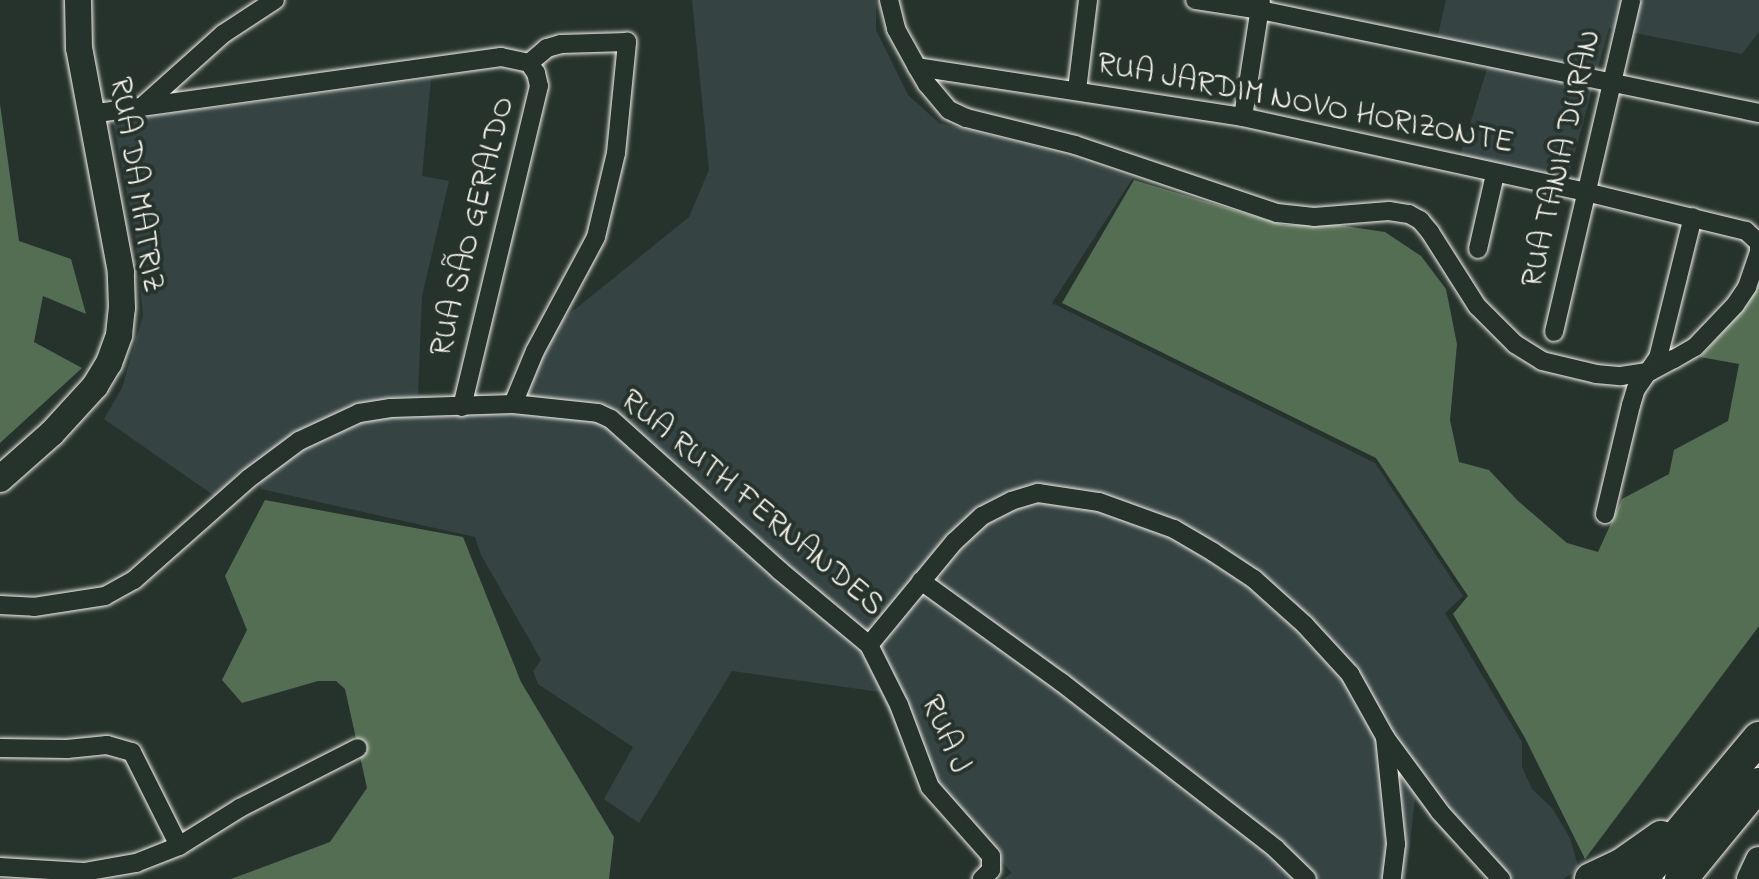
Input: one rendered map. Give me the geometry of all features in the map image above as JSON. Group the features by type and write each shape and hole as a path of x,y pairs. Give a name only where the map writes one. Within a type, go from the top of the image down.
{"highway":[{"path":"1641,879 1759,738"},
{"path":"1681,879 1759,784"},
{"path":"1591,879 1621,865 1678,825 1717,788"}],"street":[{"name":"RUA DA MATRIZ","path":"0,479 52,433 95,386 109,363 119,335 121,272 79,48 78,0"},
{"path":"145,104 223,34 275,0"},
{"path":"889,0 896,29 917,67 939,100 966,118 1075,145 1260,209 1297,216 1389,211 1409,214 1430,232 1477,306 1515,344 1542,361 1596,374 1621,376 1651,371"},
{"path":"1077,90 1088,0"},
{"path":"1195,0 1260,5 1609,84 1759,113"},
{"name":"RUA TANIA DURAN","path":"1554,332 1609,84 1631,0"},
{"path":"1243,117 1260,5"},
{"path":"90,114 501,57 529,63 547,48 561,44 627,42 616,153 596,237 535,351 513,404"},
{"name":"RUA SÃO GERALDO","path":"462,407 539,86 536,73 529,63"},
{"name":"RUA JARDIM NOVO HORIZONTE","path":"917,67 1243,117 1586,192 1746,231 1759,243 1747,287 1715,329 1695,347 1651,371"},
{"path":"1478,249 1495,174"},
{"path":"1605,514 1636,389 1658,358 1693,217"},
{"name":"RUA RUTH FERNANDES","path":"0,605 73,604 105,596 125,585 248,479 299,441 359,413 391,408 513,404 580,409 611,419 769,561 869,645 963,533 982,516 1011,501 1038,493 1099,502 1174,529 1254,579 1333,652 1350,674 1385,737 1440,812 1501,879"},
{"name":"RUA RUTH FERNANDES","path":"921,581 1061,682 1276,849 1307,879"},
{"name":"RUA J","path":"869,645 899,705 930,787 991,856 991,870 982,879"},
{"name":"RUA RUTH FERNANDES","path":"1385,737 1396,844 1392,879"},
{"path":"0,748 67,749 107,745 132,752 179,846"},
{"path":"0,867 27,871 109,871 179,846 240,808 358,748"},
{"path":"1750,879 1759,860"}],"shaded area":[{"path":"692,0 876,0 876,30 908,95 939,123 1035,146 1133,178 1052,303 1375,463 1463,596 1445,613 1522,742 1522,767 1532,789 1552,808 1570,838 1579,869 1563,879 1512,879 1461,825 1446,836 1415,798 1406,879 1003,879 1012,873 949,803 918,742 908,754 880,692 732,671 639,823 604,799 633,747 538,684 533,671 541,660 481,555 475,537 261,489 258,469 251,465 238,473 216,497 104,419 122,388 143,315 135,234 113,121 431,79 422,176 449,181 422,296 418,394 442,398 520,396 557,324 689,217 709,170"},
{"path":"1446,0 1759,0 1759,32 1742,54 1609,28 1567,181 1459,159 1492,53 1437,39"}],"green space":[{"path":"0,104 19,241 71,259 86,314 43,296 34,342 82,368 0,443"},
{"path":"1134,180 1284,225 1338,225 1385,232 1421,256 1446,289 1457,344 1450,420 1459,462 1489,470 1518,501 1567,543 1598,552 1622,499 1669,474 1674,450 1728,421 1739,364 1700,357 1746,307 1759,283 1759,626 1585,859 1525,738 1453,614 1468,596 1376,458 1062,303"},
{"path":"265,500 463,537 521,682 614,837 609,879 231,879 330,842 367,788 345,689 336,681 318,681 242,703 222,680 247,630 225,576"}]}
